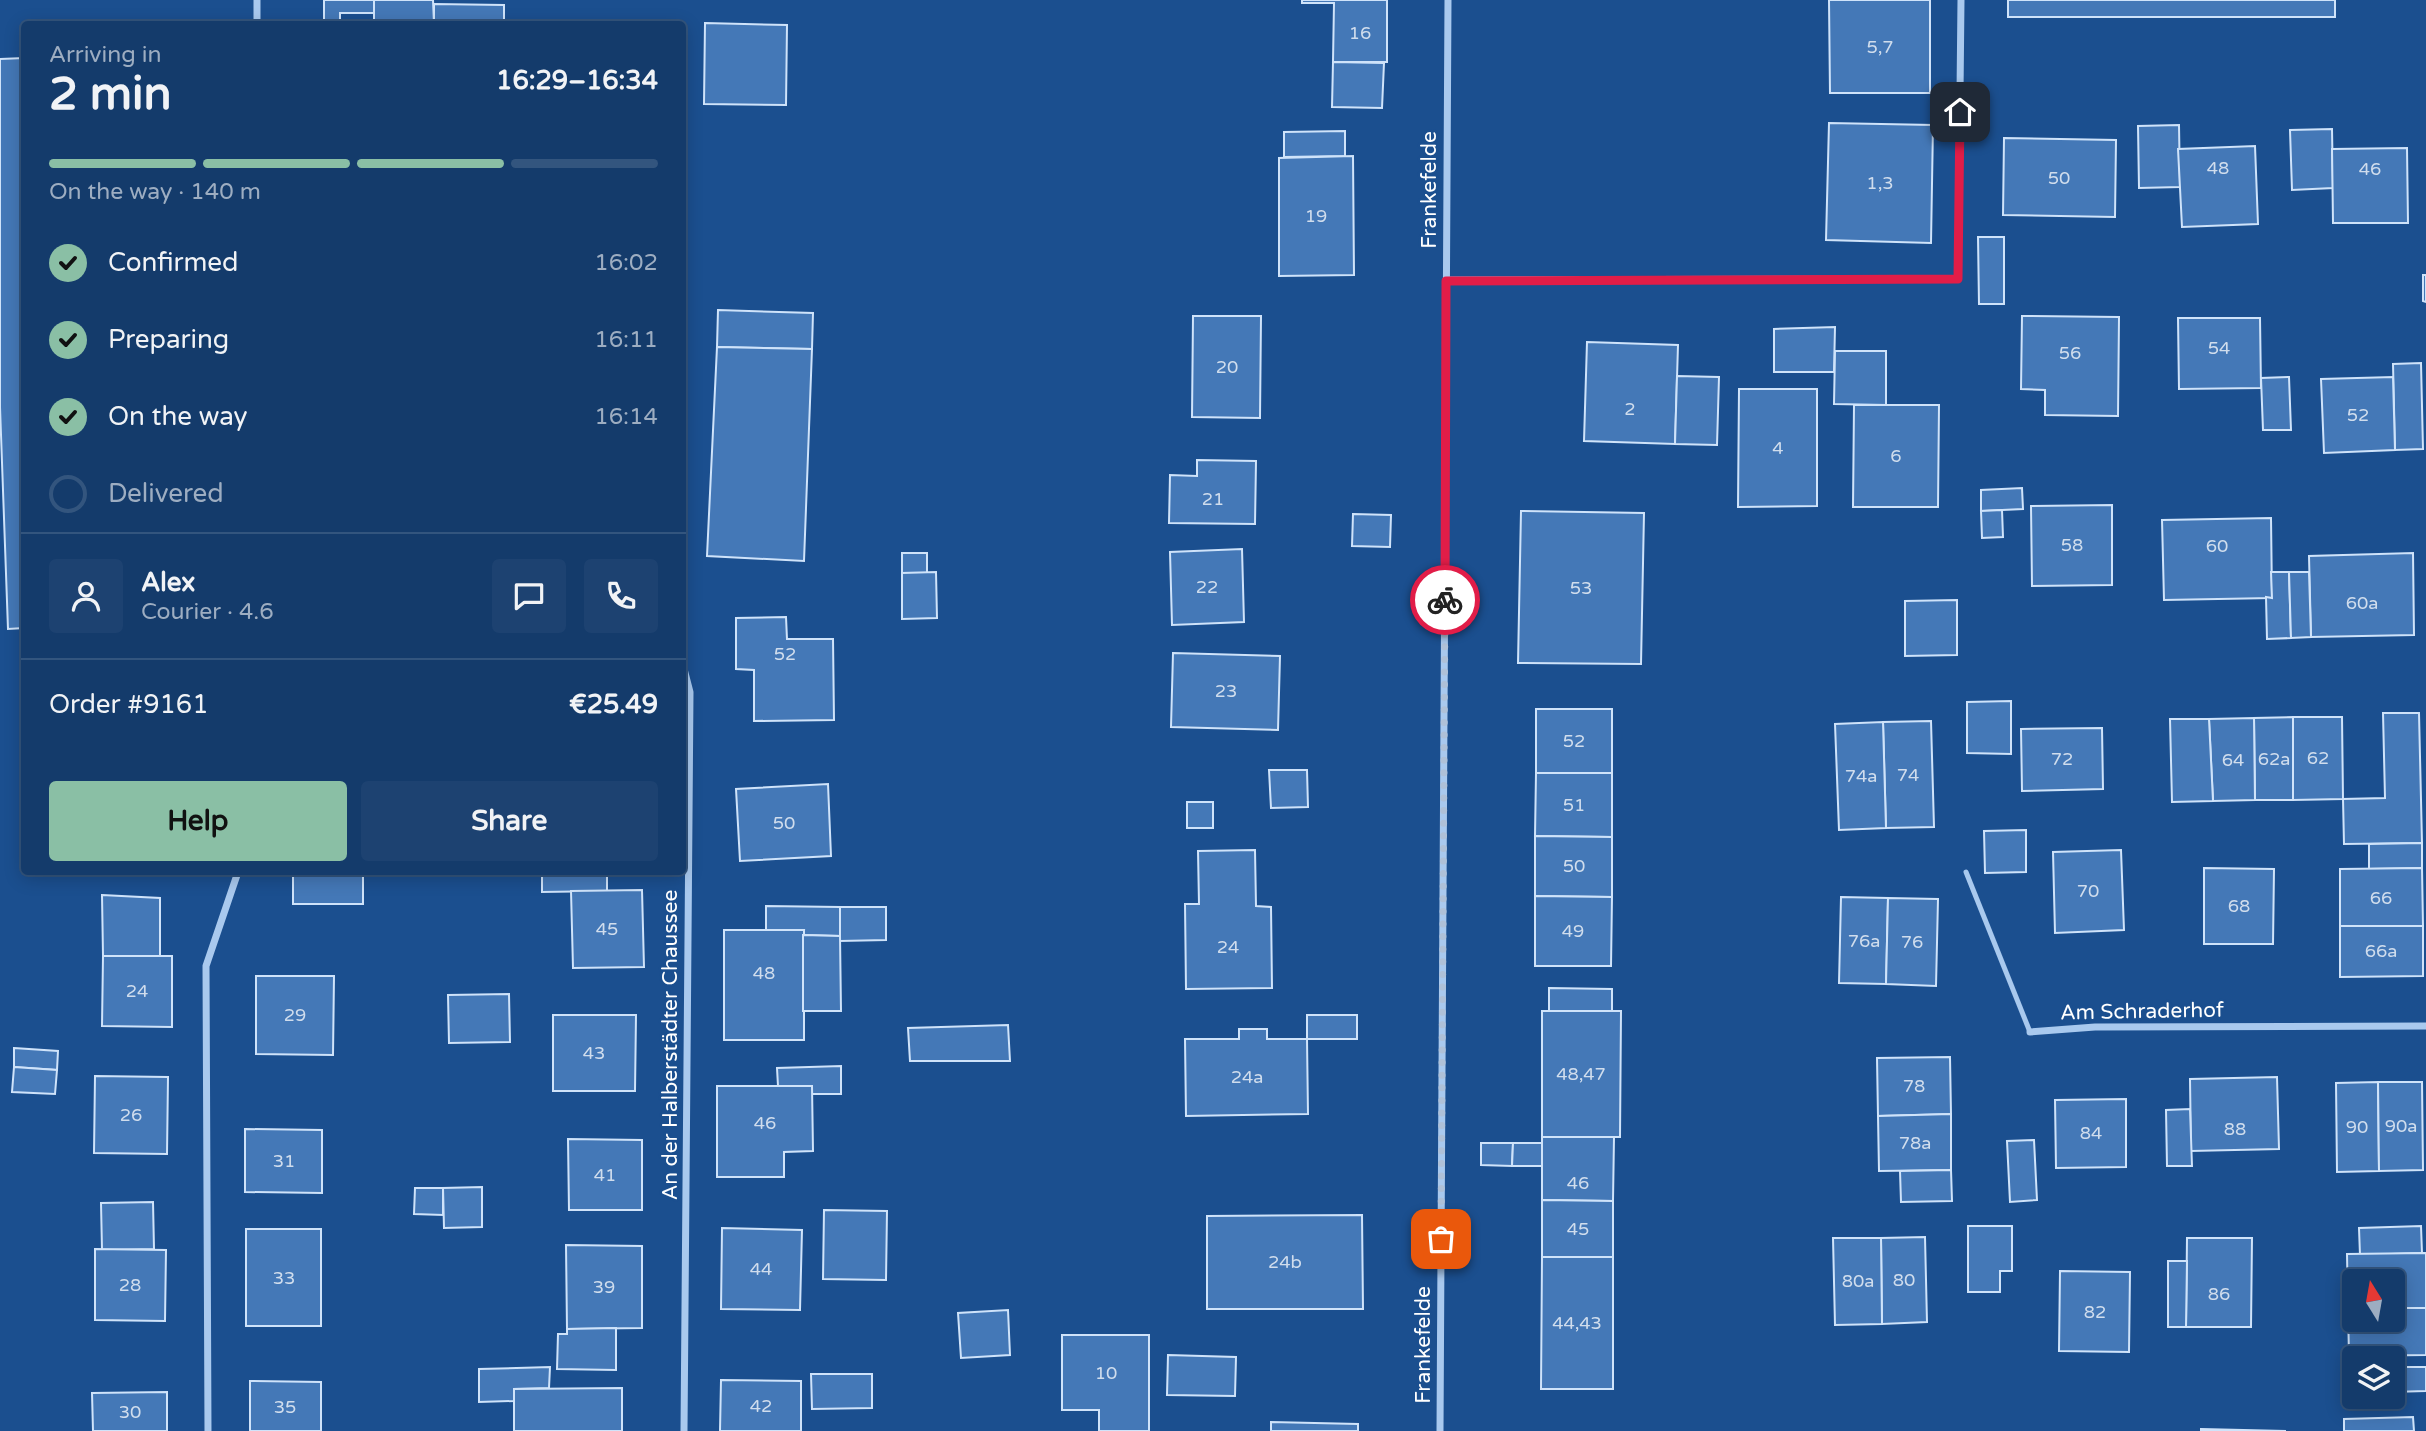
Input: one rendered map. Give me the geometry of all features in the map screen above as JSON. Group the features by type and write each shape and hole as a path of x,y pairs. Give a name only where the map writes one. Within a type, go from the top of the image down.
{"street":[{"path":"257,0 257,21"},
{"name":"Frankefelde","path":"1440,1431 1448,0"},
{"path":"1446,281 1958,279 1961,0"},
{"name":"An der Halberstädter Chaussee","path":"684,1431 690,692 686,676"},
{"path":"208,1431 206,965 236,875"},
{"name":"Am Schraderhof","path":"2030,1032 2095,1027 2426,1026"}],"lane":[{"name":"Am Schraderhof","path":"1966,872 2030,1032"}],"building":[{"path":"324,0 374,0 374,13 340,13 340,21 324,21"},
{"path":"374,0 433,0 434,21 374,21"},
{"path":"1302,0 1387,0 1387,62 1333,62 1334,3 1302,3"},
{"path":"1829,0 1930,0 1930,93 1830,93"},
{"path":"2008,0 2335,0 2335,17 2008,17"},
{"path":"434,4 504,5 504,21 434,21"},
{"path":"705,23 787,25 786,105 704,104"},
{"path":"21,58 21,628 8,629 0,407 0,59"},
{"path":"1333,62 1384,63 1382,108 1332,107"},
{"path":"1829,123 1933,125 1931,243 1826,240"},
{"path":"2179,125 2180,187 2139,188 2138,126"},
{"path":"2332,129 2333,188 2292,190 2290,130"},
{"path":"1345,131 1345,156 1284,157 1284,132"},
{"path":"2004,138 2116,140 2115,217 2003,215"},
{"path":"2255,146 2258,224 2182,227 2178,149"},
{"path":"2407,148 2408,223 2333,223 2332,149"},
{"path":"1353,156 1354,275 1279,276 1279,158"},
{"path":"1978,237 2004,237 2004,304 1979,304"},
{"path":"2423,275 2426,275 2426,302 2423,301"},
{"path":"718,310 813,313 812,349 717,347"},
{"path":"1193,316 1261,316 1260,418 1192,417"},
{"path":"2022,316 2119,317 2118,416 2045,415 2045,390 2021,389"},
{"path":"2178,318 2260,318 2261,388 2179,389"},
{"path":"1835,327 1834,372 1774,372 1774,329"},
{"path":"1587,342 1678,345 1675,444 1584,441"},
{"path":"717,347 812,349 804,561 707,556"},
{"path":"1835,351 1886,351 1886,405 1834,404"},
{"path":"2421,363 2423,449 2395,450 2393,364"},
{"path":"1677,376 1719,377 1717,445 1675,444"},
{"path":"2289,377 2291,430 2263,430 2261,378"},
{"path":"2393,377 2395,450 2324,453 2321,379"},
{"path":"1739,389 1817,389 1817,506 1738,507"},
{"path":"1854,405 1939,405 1938,507 1853,507"},
{"path":"1197,460 1256,461 1255,524 1169,523 1170,475 1197,476"},
{"path":"2022,488 2023,509 1981,511 1981,490"},
{"path":"2112,505 2112,585 2032,586 2031,506"},
{"path":"2002,510 2003,537 1982,538 1981,511"},
{"path":"1521,511 1644,513 1641,664 1518,663"},
{"path":"1353,514 1391,515 1390,547 1352,546"},
{"path":"2271,518 2272,598 2164,600 2162,520"},
{"path":"1242,549 1244,622 1172,625 1170,552"},
{"path":"902,553 927,553 927,573 902,573"},
{"path":"2413,553 2414,635 2311,637 2309,556"},
{"path":"936,572 937,618 902,619 902,573"},
{"path":"2271,572 2289,572 2291,638 2267,639 2266,597 2272,598"},
{"path":"2289,572 2309,572 2311,637 2291,638"},
{"path":"1957,600 1957,655 1905,656 1905,601"},
{"path":"786,617 787,639 833,639 834,720 754,721 754,670 736,669 736,618"},
{"path":"1173,653 1280,656 1278,730 1171,727"},
{"path":"2011,701 2011,754 1967,753 1967,702"},
{"path":"1536,709 1612,709 1612,773 1536,773"},
{"path":"2383,713 2419,713 2422,843 2344,844 2343,799 2385,798"},
{"path":"2293,717 2293,800 2255,800 2254,718"},
{"path":"2293,717 2342,717 2343,799 2293,800"},
{"path":"2254,718 2255,800 2213,801 2209,719"},
{"path":"2170,719 2209,719 2213,801 2172,802"},
{"path":"1931,721 1934,827 1886,828 1883,722"},
{"path":"1883,722 1886,828 1839,830 1835,724"},
{"path":"2102,728 2103,789 2022,791 2021,729"},
{"path":"1269,770 1307,770 1308,807 1271,808"},
{"path":"1536,773 1612,773 1612,837 1535,836"},
{"path":"828,784 831,856 740,861 736,789"},
{"path":"1187,802 1213,802 1213,828 1187,828"},
{"path":"2026,830 2026,872 1985,873 1984,831"},
{"path":"1535,836 1612,837 1612,897 1535,896"},
{"path":"2422,843 2422,868 2369,869 2369,844"},
{"path":"1255,850 1256,906 1271,907 1272,988 1186,989 1185,904 1199,904 1198,851"},
{"path":"2121,850 2124,930 2055,933 2053,852"},
{"path":"2204,868 2274,869 2273,944 2204,944"},
{"path":"2422,868 2423,926 2340,926 2340,869"},
{"path":"293,875 363,875 363,904 293,904"},
{"path":"542,875 607,875 607,891 542,892"},
{"path":"642,890 644,967 573,968 571,891"},
{"path":"102,895 160,898 160,956 103,956"},
{"path":"1535,896 1612,897 1611,966 1535,966"},
{"path":"1841,897 1888,898 1886,984 1839,983"},
{"path":"1888,898 1938,899 1936,986 1886,984"},
{"path":"766,906 840,907 840,936 803,935 804,930 766,930"},
{"path":"840,907 886,907 886,940 840,941"},
{"path":"2340,926 2423,926 2423,976 2340,977"},
{"path":"724,930 804,930 804,1040 724,1040"},
{"path":"803,935 840,936 841,1011 803,1011"},
{"path":"103,956 172,956 172,1027 102,1026"},
{"path":"256,976 334,976 333,1055 256,1054"},
{"path":"1549,988 1612,989 1612,1012 1549,1011"},
{"path":"509,994 510,1042 449,1043 448,995"},
{"path":"1542,1011 1621,1011 1620,1137 1542,1137"},
{"path":"553,1015 636,1015 635,1091 553,1091"},
{"path":"1307,1015 1357,1015 1357,1039 1307,1039"},
{"path":"1008,1025 1010,1061 910,1061 908,1028"},
{"path":"1239,1029 1267,1029 1267,1039 1307,1039 1308,1114 1186,1116 1185,1039 1239,1039"},
{"path":"14,1048 58,1051 57,1070 14,1067"},
{"path":"1950,1057 1951,1114 1878,1116 1877,1058"},
{"path":"841,1066 841,1094 812,1094 812,1086 778,1086 777,1068"},
{"path":"14,1067 57,1070 55,1094 12,1092"},
{"path":"95,1076 168,1077 167,1154 94,1153"},
{"path":"2277,1077 2279,1149 2191,1151 2190,1079"},
{"path":"2378,1082 2379,1171 2337,1172 2336,1083"},
{"path":"2378,1082 2422,1082 2423,1170 2379,1171"},
{"path":"717,1086 812,1086 813,1151 784,1152 784,1177 717,1177"},
{"path":"2126,1099 2126,1167 2056,1168 2055,1100"},
{"path":"2190,1109 2192,1166 2167,1166 2166,1110"},
{"path":"1951,1114 1951,1170 1879,1171 1878,1116"},
{"path":"245,1129 322,1130 322,1193 245,1192"},
{"path":"1542,1137 1614,1137 1613,1201 1542,1200"},
{"path":"568,1139 642,1140 642,1210 569,1210"},
{"path":"2034,1140 2037,1200 2010,1202 2007,1141"},
{"path":"1481,1143 1513,1143 1512,1166 1481,1165"},
{"path":"1513,1143 1542,1143 1542,1166 1512,1166"},
{"path":"1951,1170 1952,1201 1901,1202 1900,1171"},
{"path":"482,1187 482,1227 444,1228 443,1188"},
{"path":"415,1188 443,1188 443,1215 414,1214"},
{"path":"1542,1200 1613,1201 1613,1257 1542,1257"},
{"path":"153,1202 154,1249 102,1250 101,1203"},
{"path":"824,1210 887,1211 886,1280 823,1279"},
{"path":"1362,1215 1363,1309 1207,1309 1207,1216"},
{"path":"1968,1226 2012,1226 2012,1271 2000,1271 2000,1292 1968,1292"},
{"path":"2421,1226 2422,1253 2360,1255 2359,1228"},
{"path":"722,1228 802,1230 800,1310 721,1309"},
{"path":"246,1229 321,1229 321,1326 246,1326"},
{"path":"1925,1237 1927,1322 1882,1324 1881,1238"},
{"path":"1833,1238 1881,1238 1882,1324 1835,1325"},
{"path":"2187,1238 2252,1238 2251,1327 2186,1327"},
{"path":"566,1245 642,1246 642,1328 567,1329"},
{"path":"95,1249 166,1250 165,1321 95,1320"},
{"path":"2426,1253 2426,1308 2405,1308 2405,1269 2347,1269 2347,1254"},
{"path":"1542,1257 1613,1257 1613,1389 1541,1389"},
{"path":"2168,1261 2187,1261 2186,1327 2168,1327"},
{"path":"2060,1271 2130,1272 2129,1352 2059,1351"},
{"path":"2405,1308 2426,1308 2426,1355 2405,1355 2405,1346 2349,1346 2348,1332 2405,1332"},
{"path":"1008,1310 1010,1355 961,1358 958,1313"},
{"path":"616,1328 616,1370 557,1369 558,1334 567,1334 567,1329"},
{"path":"1062,1335 1149,1335 1149,1431 1099,1431 1099,1410 1062,1410"},
{"path":"1168,1355 1236,1357 1235,1396 1167,1395"},
{"path":"550,1367 549,1388 514,1389 514,1401 479,1402 479,1369"},
{"path":"2405,1367 2426,1367 2426,1391 2405,1392"},
{"path":"811,1374 872,1374 872,1408 812,1409"},
{"path":"721,1380 801,1381 801,1431 720,1431"},
{"path":"250,1381 321,1382 321,1431 250,1431"},
{"path":"622,1388 622,1431 514,1431 514,1389"},
{"path":"167,1392 167,1431 93,1431 92,1393"},
{"path":"2413,1417 2414,1431 2344,1431 2344,1419"},
{"path":"1271,1422 1358,1424 1358,1431 1271,1431"},
{"path":"2201,1429 2286,1431 2201,1431"}],"way so far":[{"path":"1441,1239 1445,600"}],"route":[{"path":"1445,600 1446,281 1958,279 1960,112"}]}
